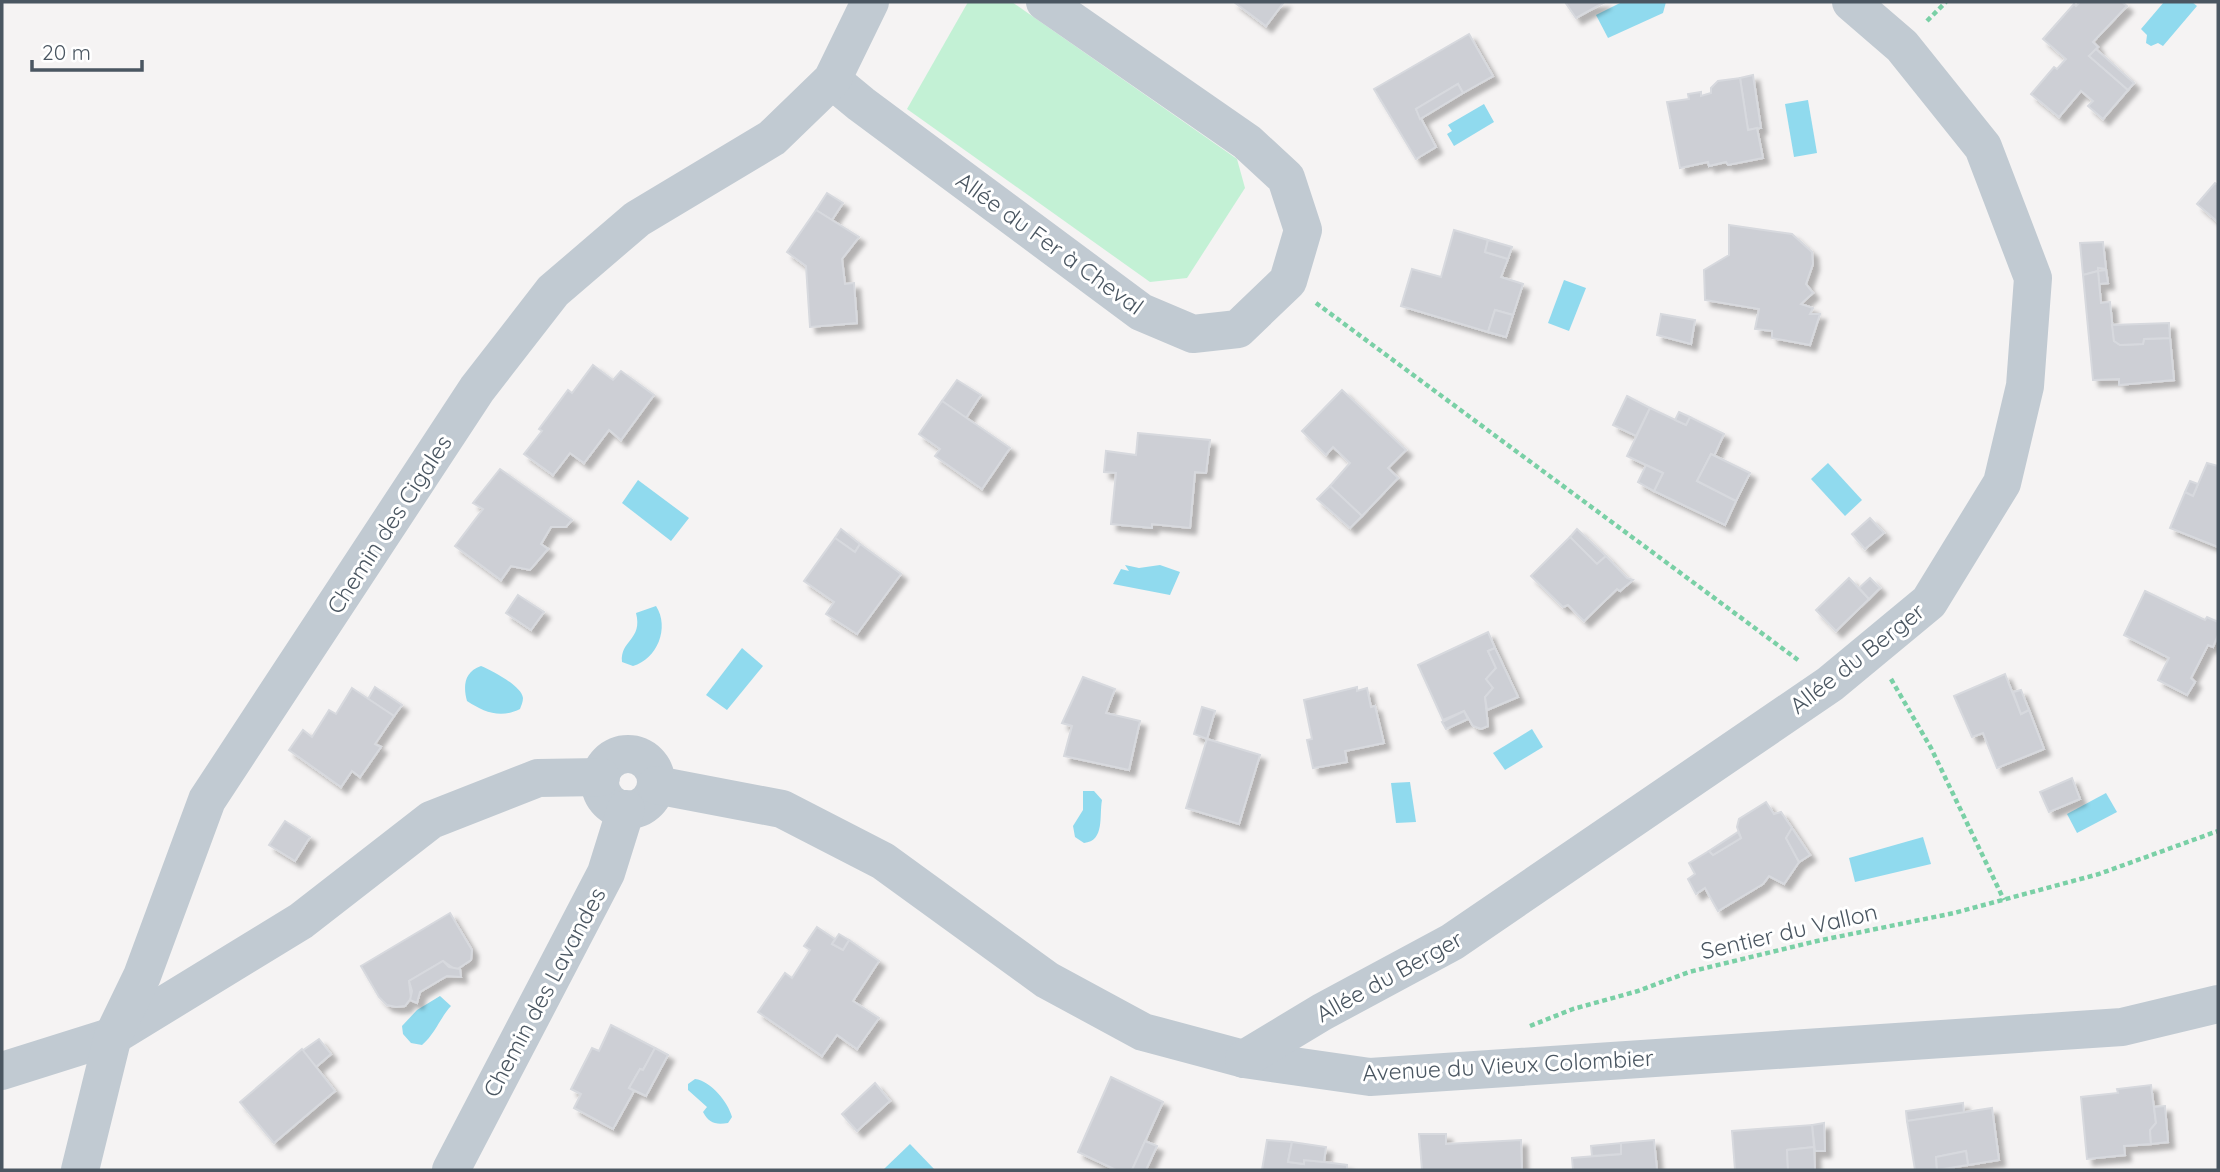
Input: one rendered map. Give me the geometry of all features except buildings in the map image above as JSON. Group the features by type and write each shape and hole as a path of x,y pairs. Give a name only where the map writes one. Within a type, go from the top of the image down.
{"street":[{"name":"Chemin des Cigales","path":"80,1170 113,1036 142,976 206,800 477,390 553,290 636,219 772,138 832,80 870,2"},
{"name":"Allée du Fer à Cheval","path":"832,80 1141,312 1192,334 1238,329 1287,281 1303,230 1286,178 1247,142 1045,2"},
{"name":"Allée du Berger","path":"1244,1059 1322,1012 1452,942 1830,684 1929,602 2002,483 2025,386 2033,278 1983,147 1902,46 1851,2"},
{"path":"629,755 646,761 655,775 656,785 648,802 640,807 626,809 612,805 605,798 601,790 601,777 606,765 613,759 629,755"},
{"path":"2,1071 113,1036 301,921 431,820 538,778 601,777"},
{"name":"Avenue du Vieux Colombier","path":"656,785 782,808 883,861 1047,979 1143,1032 1244,1059 1370,1077 2122,1027 2218,1004"},
{"name":"Chemin des Lavandes","path":"451,1170 606,873 626,809"}],"path":[{"path":"1287,281 1830,684"},
{"path":"1873,649 1930,748 2004,900"},
{"name":"Sentier du Vallon","path":"1523,1029 1689,972 2004,900 2099,874 2218,831"}],"green space":[{"path":"968,2 1012,2 1237,159 1245,188 1187,278 1150,282 907,109"}],"water":[{"path":"1622,2 1666,2 1663,13 1608,38 1596,15"},
{"path":"2164,2 2192,2 2197,6 2163,46 2158,43 2151,46 2146,43 2147,35 2141,29"},
{"path":"1808,100 1817,153 1794,157 1785,104"},
{"path":"1484,104 1494,122 1454,146 1447,134 1452,131 1448,125"},
{"path":"1564,280 1586,288 1569,331 1548,323"},
{"path":"1828,463 1862,500 1845,516 1811,479"},
{"path":"638,480 689,518 671,541 622,503"},
{"path":"1125,565 1139,568 1160,565 1180,572 1170,595 1113,584 1121,569 1129,571"},
{"path":"656,606 662,624 655,650 649,657 633,666 622,662 624,649 636,629 636,613"},
{"path":"742,648 763,666 727,710 706,695"},
{"path":"481,666 517,688 523,698 520,709 506,714 492,713 467,701 466,680 471,672"},
{"path":"1532,729 1543,747 1505,770 1493,753"},
{"path":"1410,782 1416,822 1396,823 1391,783"},
{"path":"1083,791 1094,791 1102,800 1098,833 1091,841 1084,843 1075,837 1073,826 1083,810"},
{"path":"2106,793 2117,812 2077,833 2067,814"},
{"path":"1923,837 1931,864 1855,882 1849,858"},
{"path":"440,996 451,1006 422,1045 411,1043 403,1034 402,1026 417,1010"},
{"path":"695,1079 713,1088 723,1099 732,1117 728,1123 719,1124 705,1116 703,1112 707,1107 688,1090 688,1084"},
{"path":"910,1144 935,1170 884,1169"}]}
